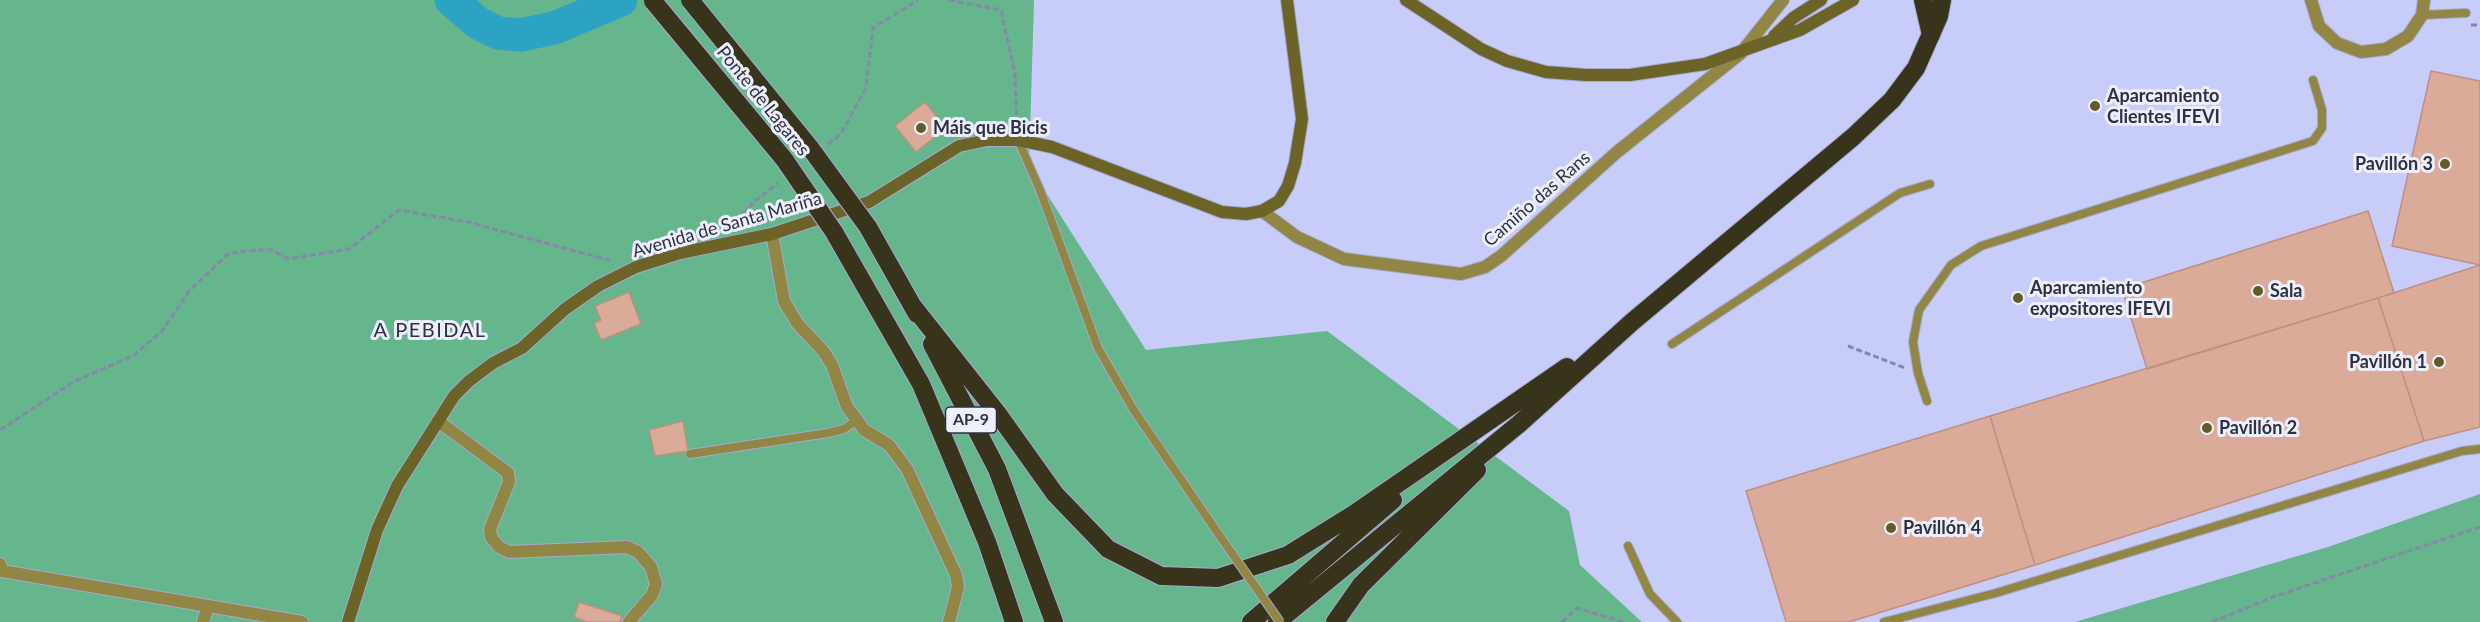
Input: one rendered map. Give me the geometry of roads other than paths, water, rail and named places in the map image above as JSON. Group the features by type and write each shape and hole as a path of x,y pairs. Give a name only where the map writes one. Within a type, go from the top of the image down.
{"highway":[{"name":"Ponte de Lagares","path":"690,0 811,148 868,227 912,304"},
{"path":"1923,0 1931,35"},
{"path":"1279,622 1519,424 1632,322 1853,137 1892,100 1916,68 1931,35 1942,0"},
{"name":"Ponte de Lagares","path":"652,1 784,159 834,232 921,384 987,542 1014,622"},
{"path":"912,304 998,414 1055,494 1108,549 1161,576 1218,578 1288,555 1453,447 1632,322"},
{"name":"AP-9","path":"912,304 997,469 1054,622"},
{"path":"1335,622 1361,585 1406,537 1465,483 1519,424"},
{"path":"1251,622 1453,447"}],"main road":[{"path":"1262,211 1279,201 1288,186 1295,163 1302,119 1287,0"},
{"path":"1406,0 1481,49 1507,62 1546,72 1586,75 1630,75 1705,64 1800,30 1853,0"},
{"path":"1771,39 1793,18 1821,0"},
{"name":"Avenida de Santa Mariña","path":"348,622 377,530 397,486 454,396 493,363 522,348 565,309 598,286 636,267 680,253 772,234 869,202 959,146 987,140 1018,140 1052,147 1222,212 1246,214 1262,211"}],"street":[{"name":"Camiño das Rans","path":"1262,211 1297,237 1344,259 1461,274 1474,271 1501,256 1617,153 1741,52 1783,0"},
{"path":"2311,0 2319,26 2337,44 2361,52 2386,49 2408,36 2422,15 2424,0"},
{"path":"772,234 784,301 797,323 824,352 832,365 847,407 864,430 898,454 956,576 958,587 949,622"},
{"path":"438,421 508,473 509,482 490,529 491,537 499,547 509,552 627,547 638,552 651,567 656,584 652,595 629,622"},
{"path":"0,564 2,571 302,622"},
{"path":"203,622 208,606"}],"lane":[{"path":"2422,15 2466,13"},
{"path":"1927,401 1918,373 1913,342 1919,310 1951,265 1981,246 2288,151 2313,141 2322,128 2322,110 2313,80"},
{"path":"1018,140 1040,190 1098,348 1133,409 1279,622"},
{"path":"1672,344 1900,193 1930,184"},
{"path":"690,454 828,433 844,429 857,420"},
{"path":"1884,622 1996,593 2462,451 2480,448"},
{"path":"1628,546 1650,594 1677,622"}],"waterway":[{"path":"451,0 478,23 498,33 521,35 554,28 621,0"}],"place":[{"name":"Aparcamiento Clientes IFEVI","path":"2095,106"},
{"name":"Máis que Bicis","path":"921,128"},
{"name":"Pavillón 3","path":"2445,164"},
{"name":"Sala","path":"2258,291"},
{"name":"Aparcamiento expositores IFEVI","path":"2018,298"},
{"name":"Pavillón 1","path":"2439,362"},
{"name":"Pavillón 2","path":"2207,428"},
{"name":"Pavillón 4","path":"1891,528"}],"district":[{"name":"A PEBIDAL","path":"430,331"}]}
